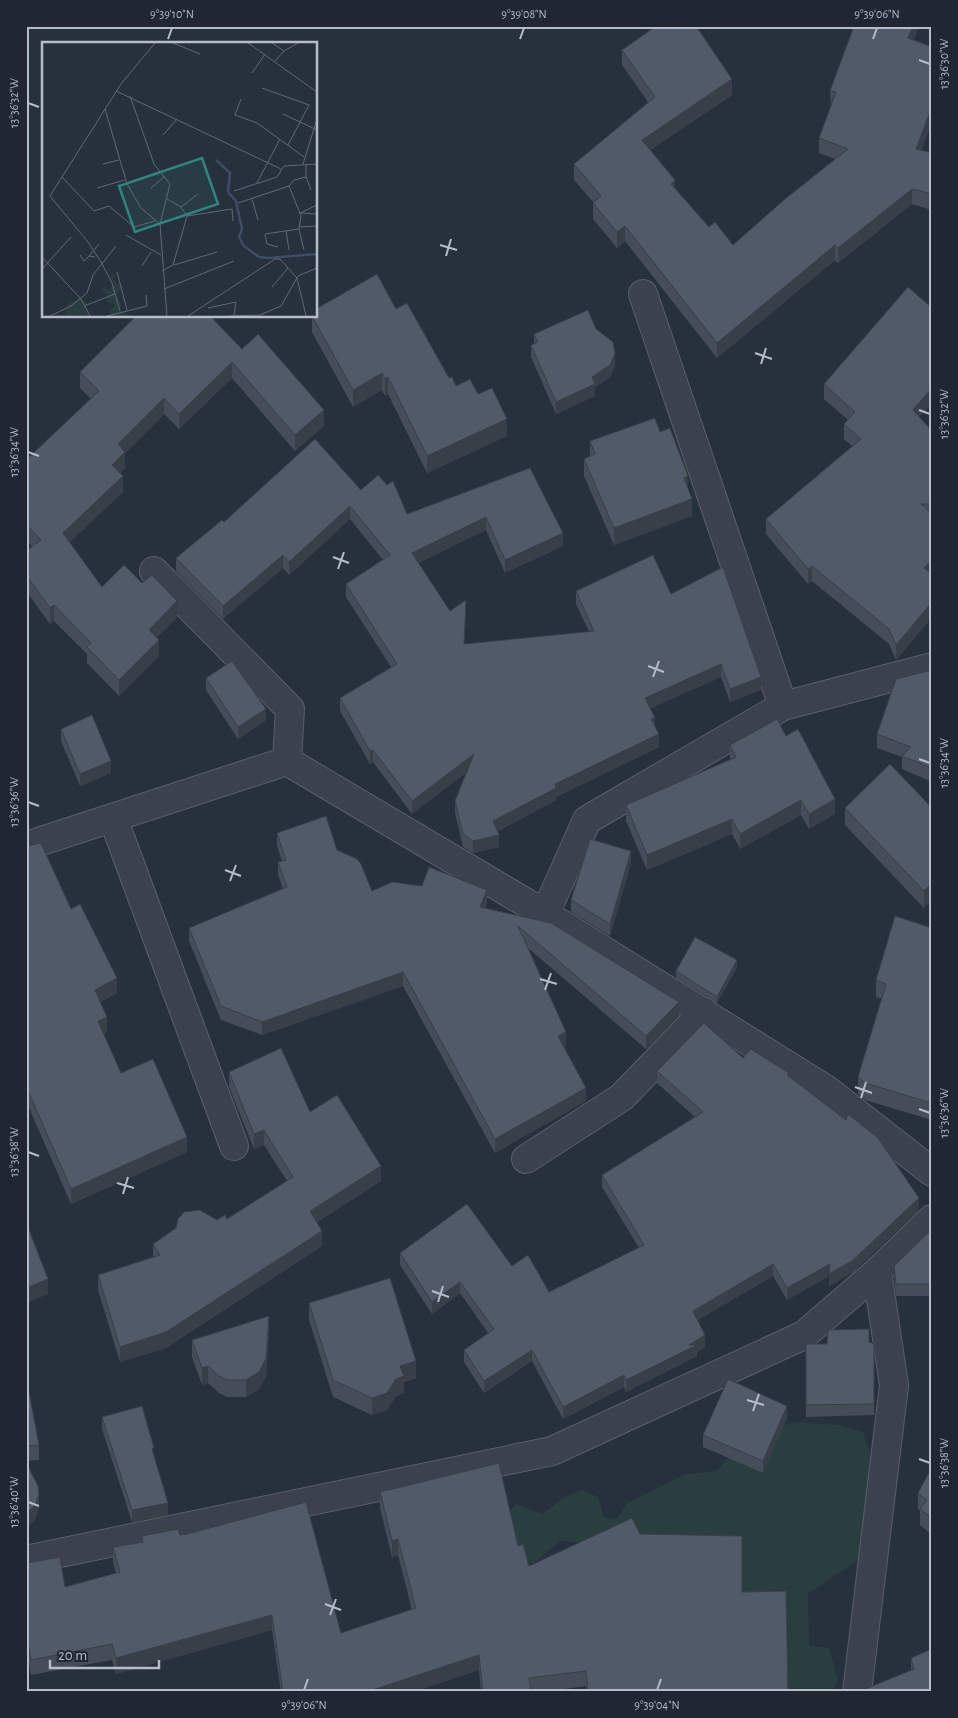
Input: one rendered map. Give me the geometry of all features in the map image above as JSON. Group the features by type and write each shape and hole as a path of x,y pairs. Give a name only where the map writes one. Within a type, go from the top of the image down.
{"street":[{"path":"642,294 783,706"},
{"path":"154,571 290,709 287,761"},
{"path":"545,914 587,820 783,706 932,667"},
{"path":"26,846 287,761 545,914 827,1090 932,1172"},
{"path":"113,818 234,1146"},
{"path":"526,1159 622,1097 704,1012"},
{"path":"26,1560 552,1451 804,1335 877,1272 932,1219"},
{"path":"857,1692 894,1385 877,1272"}],"shaded area":[{"path":"795,1422 839,1425 863,1432 871,1457 870,1532 858,1560 808,1594 809,1646 829,1648 838,1680 832,1692 758,1692 723,1613 587,1543 560,1541 534,1563 518,1568 501,1522 516,1504 542,1514 563,1498 582,1490 598,1497 604,1517 617,1519 627,1503 683,1475 716,1471 737,1448 765,1431"}],"building":[{"path":"656,26 696,26 732,79 642,140 675,180 671,184 709,227 715,222 733,245 785,199 848,149 819,138 836,92 830,91 854,26 913,26 908,38 932,47 932,107 916,149 932,153 932,194 912,189 838,248 835,245 717,343 625,226 617,232 593,203 601,196 574,164 655,97 622,50"},
{"path":"377,274 396,309 407,303 449,378 452,377 456,386 470,379 478,394 492,388 507,419 427,456 388,377 385,379 382,373 353,390 313,318 318,318 318,308"},
{"path":"908,287 932,308 932,388 913,410 932,431 932,504 921,504 932,514 932,560 924,568 932,574 932,602 896,645 889,629 812,566 808,569 766,519 861,439 844,424 855,412 824,384"},
{"path":"588,310 596,329 613,342 615,354 610,365 592,377 595,384 556,402 531,345 538,342 534,334"},
{"path":"134,318 212,318 242,349 258,334 324,410 295,435 232,362 179,414 164,398 118,444 125,452 112,465 123,476 63,533 102,587 124,565 142,583 152,575 177,601 149,630 159,640 119,680 87,647 91,643 54,605 50,608 26,575 26,551 41,540 26,524 26,460 99,391 80,372"},
{"path":"655,418 660,432 670,428 688,476 684,478 692,499 614,528 584,459 595,454 590,441"},
{"path":"315,439 361,490 378,475 387,485 393,481 407,514 530,468 563,533 505,560 486,517 412,553 450,611 466,600 464,644 594,631 576,591 653,555 671,594 723,567 761,677 730,689 721,664 645,698 655,718 651,719 659,734 555,784 556,788 493,821 499,835 473,841 463,834 455,801 474,754 412,801 373,750 370,751 340,698 397,664 346,584 390,555 350,506 289,562 283,555 223,606 176,558 222,520 224,522"},
{"path":"232,661 266,709 238,727 206,678"},
{"path":"932,670 932,768 902,756 911,747 877,734 896,679"},
{"path":"92,715 111,761 80,774 61,729"},
{"path":"777,719 786,736 798,729 835,799 809,814 801,800 740,834 732,819 647,855 626,805 736,757 730,745"},
{"path":"890,764 932,808 932,883 924,891 845,808"},
{"path":"326,816 337,850 357,859 372,891 392,882 422,886 429,867 487,890 480,907 551,923 679,1002 646,1036 518,926 566,1032 558,1036 586,1088 495,1139 403,972 262,1022 221,1006 189,928 287,887 278,862 286,860 277,833"},
{"path":"590,839 631,851 610,924 571,900"},
{"path":"41,843 71,909 80,904 117,978 95,990 107,1017 98,1021 121,1073 153,1059 187,1137 71,1189 26,1086 26,846"},
{"path":"895,916 932,928 932,1103 865,1083 858,1077 886,984 876,980"},
{"path":"695,937 737,960 717,997 676,971"},
{"path":"704,1023 743,1058 751,1049 789,1073 787,1075 846,1120 848,1114 878,1138 919,1198 852,1261 829,1274 830,1264 787,1288 773,1264 693,1311 705,1335 689,1345 697,1345 626,1380 624,1375 563,1407 532,1350 484,1381 464,1350 494,1329 460,1282 432,1302 400,1253 467,1204 512,1266 528,1255 549,1292 644,1245 602,1175 703,1112 657,1071"},
{"path":"281,1048 310,1112 337,1095 381,1166 310,1211 322,1231 166,1332 120,1347 98,1275 160,1255 153,1244 176,1228 178,1219 184,1212 200,1210 217,1220 225,1215 227,1219 293,1177 264,1130 254,1134 229,1072"},
{"path":"26,1222 48,1279 26,1288"},
{"path":"932,1229 932,1284 896,1284 894,1266"},
{"path":"390,1278 416,1361 400,1366 404,1376 396,1379 387,1393 372,1398 333,1380 309,1303"},
{"path":"269,1316 266,1359 259,1372 246,1380 227,1380 219,1376 208,1366 202,1368 192,1340"},
{"path":"869,1329 869,1342 874,1344 874,1404 806,1405 806,1344 827,1344 828,1330"},
{"path":"26,1376 39,1445 26,1446"},
{"path":"728,1379 787,1406 763,1461 703,1435"},
{"path":"142,1406 168,1503 132,1510 102,1417"},
{"path":"26,1462 38,1486 39,1495 35,1505 26,1514"},
{"path":"499,1463 518,1546 523,1544 529,1566 632,1518 640,1534 742,1536 742,1592 786,1591 788,1692 588,1692 586,1671 529,1678 531,1692 483,1692 479,1655 366,1692 283,1692 272,1615 116,1658 112,1644 31,1660 26,1632 26,1563 60,1557 65,1587 120,1572 113,1547 143,1542 142,1536 178,1529 180,1535 187,1534 306,1502 341,1633 416,1608 398,1539 392,1541 380,1492"},
{"path":"932,1467 932,1518 920,1509 927,1500 918,1493"},
{"path":"932,1649 932,1692 858,1692 914,1669 911,1658"}]}
